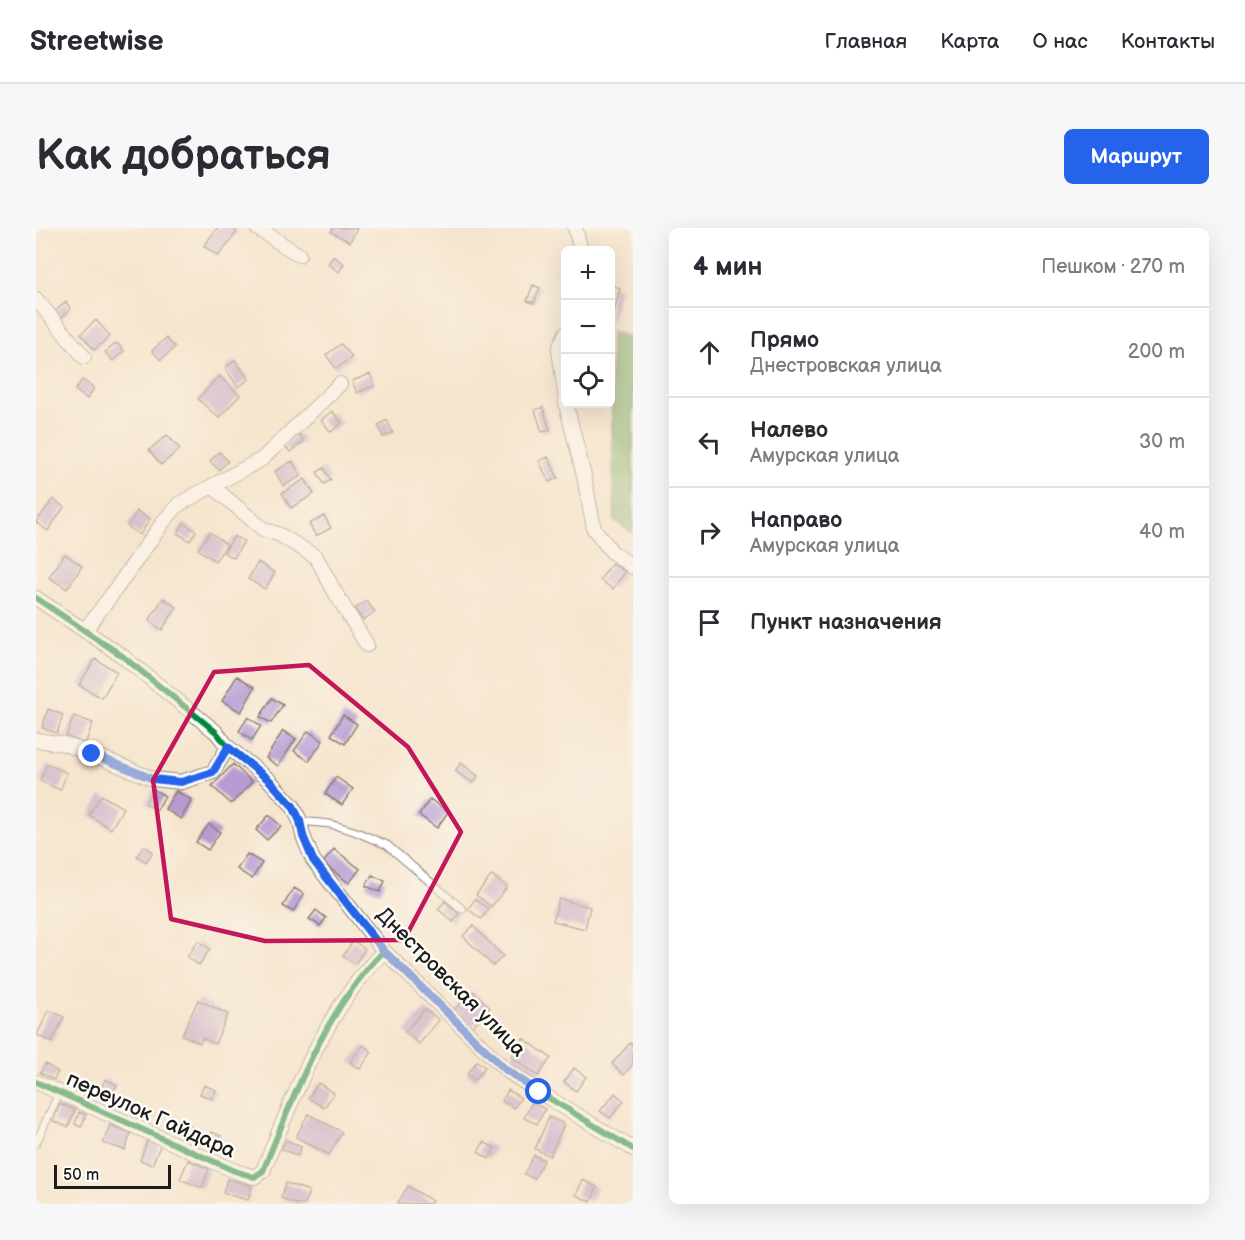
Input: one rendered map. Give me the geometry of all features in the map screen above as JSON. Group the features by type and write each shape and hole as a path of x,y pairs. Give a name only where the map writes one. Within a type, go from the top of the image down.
{"street":[{"path":"257,228 299,255"},
{"path":"574,228 580,246"},
{"path":"36,300 84,357"},
{"path":"561,344 559,349 561,364"},
{"path":"85,630 164,521 179,504 262,459 340,384"},
{"path":"567,408 594,529 612,552 633,567"},
{"path":"212,486 263,529 280,535 316,557 367,645"},
{"name":"Днестровская улица","path":"36,598 121,655 216,732 228,747 269,780 293,806 313,860 384,951 506,1070 633,1149"},
{"path":"36,740 64,744 153,779 181,782 213,772 228,747"},
{"name":"переулок Гайдара","path":"36,1082 235,1171 254,1177 263,1171 295,1092 327,1026 370,965 384,951"}],"lane":[{"path":"300,821 330,824 387,844 462,909"},
{"path":"36,1143 59,1093"}],"highlighted area":[{"path":"309,665 408,747 461,832 404,940 265,941 171,919 153,780 214,672"}],"green space":[{"path":"615,333 633,338 633,533 615,521 612,408 615,408"}],"building":[{"path":"217,228 231,228 237,232 218,256 204,246"},
{"path":"333,228 357,228 350,242 331,232"},
{"path":"333,256 344,264 339,272 328,264"},
{"path":"533,285 540,288 534,303 527,301"},
{"path":"615,286 620,288 615,308"},
{"path":"66,302 71,309 61,318 55,311"},
{"path":"96,320 110,336 94,350 81,334"},
{"path":"166,338 175,347 161,360 152,351"},
{"path":"117,343 124,351 113,361 105,352"},
{"path":"341,344 352,357 336,369 326,355"},
{"path":"235,360 249,379 238,387 225,368"},
{"path":"370,374 375,385 357,393 352,381"},
{"path":"219,376 240,395 219,418 198,399"},
{"path":"82,380 94,388 87,399 75,390"},
{"path":"543,407 550,430 542,432 535,410"},
{"path":"332,411 342,423 331,432 321,420"},
{"path":"387,420 393,433 383,437 378,425"},
{"path":"299,434 304,441 290,452 284,445"},
{"path":"167,435 180,449 161,465 149,450"},
{"path":"219,452 228,461 219,470 210,461"},
{"path":"548,457 558,478 549,482 539,461"},
{"path":"292,461 301,476 283,486 275,471"},
{"path":"324,468 331,480 324,484 317,472"},
{"path":"305,479 314,494 291,508 282,493"},
{"path":"53,499 64,507 48,531 36,522"},
{"path":"137,511 150,519 140,535 127,526"},
{"path":"324,516 331,528 316,536 309,524"},
{"path":"184,523 196,531 190,541 177,533"},
{"path":"210,532 227,545 215,561 198,549"},
{"path":"234,536 244,541 234,558 224,553"},
{"path":"65,554 82,566 67,589 49,577"},
{"path":"258,562 275,573 265,589 248,579"},
{"path":"612,563 625,572 613,589 600,580"},
{"path":"163,598 177,607 162,630 149,621"},
{"path":"367,601 375,612 363,620 355,609"},
{"path":"95,659 117,672 102,698 79,685"},
{"path":"237,676 255,687 241,712 222,701"},
{"path":"272,698 283,705 271,723 260,717"},
{"path":"48,709 63,715 57,733 42,728"},
{"path":"343,715 357,724 345,744 331,735"},
{"path":"74,716 93,723 85,744 66,736"},
{"path":"248,717 261,726 252,740 239,731"},
{"path":"283,731 296,739 278,766 266,758"},
{"path":"308,731 323,741 309,761 294,751"},
{"path":"461,763 478,776 473,783 455,771"},
{"path":"47,764 67,773 60,790 40,781"},
{"path":"233,764 252,782 231,804 212,786"},
{"path":"336,777 353,789 342,805 325,794"},
{"path":"153,789 165,796 157,810 145,803"},
{"path":"176,791 192,800 181,819 165,809"},
{"path":"101,795 123,808 111,829 89,815"},
{"path":"430,799 448,812 437,828 419,815"},
{"path":"269,815 281,826 267,840 256,830"},
{"path":"209,824 220,832 208,850 196,842"},
{"path":"144,846 153,852 146,862 137,856"},
{"path":"334,849 360,869 349,883 323,863"},
{"path":"247,854 262,863 252,879 237,869"},
{"path":"372,875 385,881 380,892 366,886"},
{"path":"492,875 507,887 491,907 476,895"},
{"path":"294,888 304,894 293,912 283,906"},
{"path":"475,899 488,909 481,919 468,909"},
{"path":"559,899 590,907 585,929 553,921"},
{"path":"445,901 459,914 453,922 438,909"},
{"path":"316,910 326,918 320,926 309,919"},
{"path":"473,926 503,956 493,966 463,936"},
{"path":"198,941 210,949 199,965 187,957"},
{"path":"353,941 365,949 355,964 343,956"},
{"path":"473,991 490,1008 472,1027 454,1010"},
{"path":"198,1000 228,1014 215,1044 202,1038 200,1043 182,1035"},
{"path":"425,1009 439,1020 419,1044 405,1032"},
{"path":"49,1010 64,1017 52,1042 37,1035"},
{"path":"523,1038 551,1058 538,1076 511,1057"},
{"path":"630,1043 633,1045 633,1064 624,1075 612,1064"},
{"path":"363,1045 372,1052 360,1069 350,1062"},
{"path":"477,1061 485,1067 475,1080 467,1074"},
{"path":"45,1064 58,1072 54,1080 40,1073"},
{"path":"574,1068 586,1077 576,1091 564,1082"},
{"path":"105,1079 117,1085 112,1094 101,1089"},
{"path":"318,1083 334,1093 324,1108 308,1098"},
{"path":"204,1085 216,1090 212,1099 200,1094"},
{"path":"508,1090 521,1098 514,1108 502,1101"},
{"path":"615,1093 624,1101 610,1118 600,1111"},
{"path":"532,1102 545,1109 537,1124 524,1118"},
{"path":"60,1104 75,1110 68,1127 53,1121"},
{"path":"79,1112 86,1115 81,1127 75,1124"},
{"path":"308,1114 342,1132 329,1155 296,1137"},
{"path":"549,1117 564,1124 550,1156 535,1149"},
{"path":"110,1125 131,1133 125,1150 103,1143"},
{"path":"189,1126 202,1132 198,1140 185,1134"},
{"path":"212,1132 221,1136 215,1149 206,1145"},
{"path":"148,1139 161,1144 152,1165 140,1160"},
{"path":"286,1140 301,1147 298,1156 282,1149"},
{"path":"484,1142 495,1148 489,1159 478,1152"},
{"path":"534,1155 544,1160 534,1179 524,1174"},
{"path":"188,1160 209,1169 202,1188 180,1179"},
{"path":"227,1179 252,1186 248,1200 223,1193"},
{"path":"583,1180 597,1187 591,1202 576,1195"},
{"path":"286,1183 309,1191 305,1204 296,1204 281,1198"},
{"path":"408,1186 432,1201 430,1204 397,1204"}],"cycle path":[{"path":"36,598 121,655 216,732 228,747 269,780 293,806 313,860 384,951 506,1070 633,1149"},
{"path":"36,1082 235,1171 254,1177 263,1171 299,1084 328,1026 363,974 384,951"}],"route":[{"path":"92,754 153,779 181,782 213,772 228,747 269,780 293,806 313,860 384,951 506,1070 539,1092"}]}
